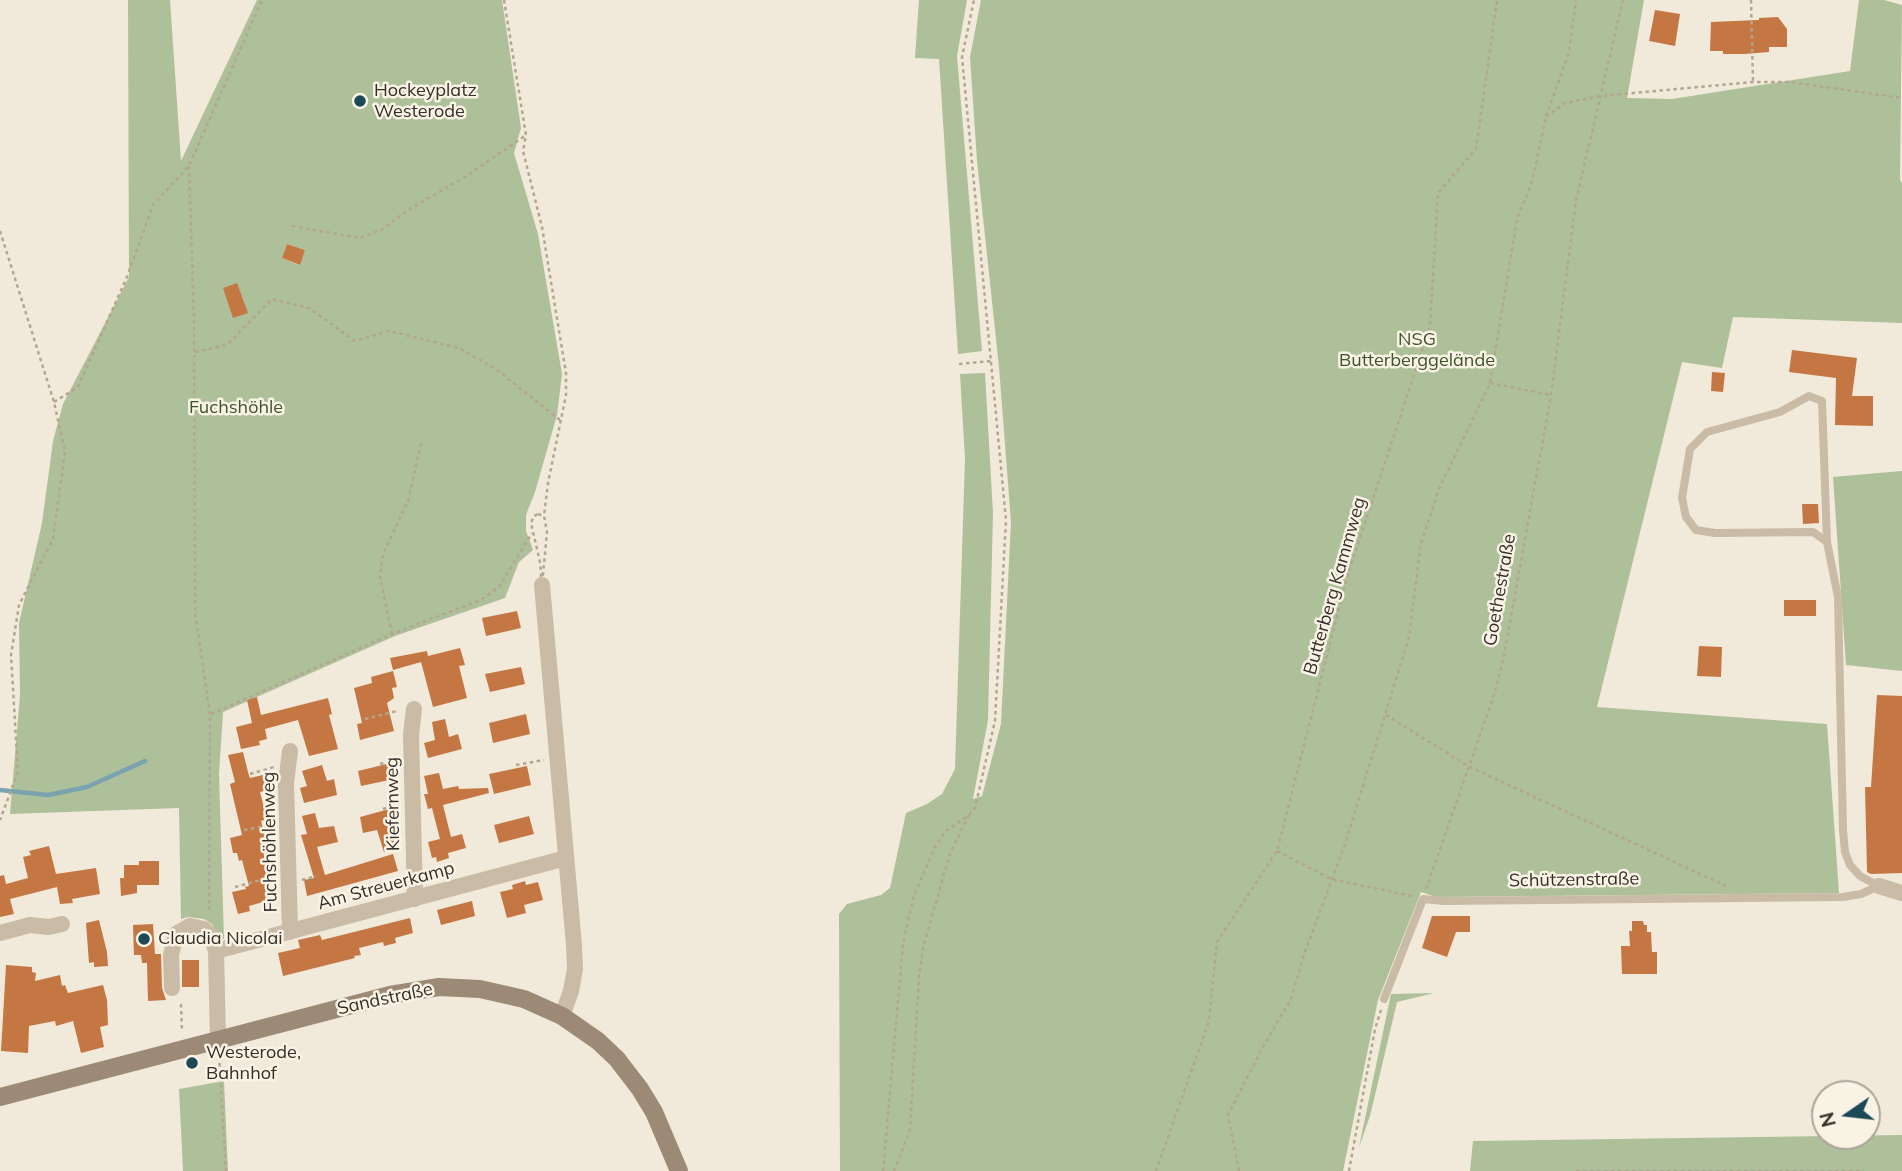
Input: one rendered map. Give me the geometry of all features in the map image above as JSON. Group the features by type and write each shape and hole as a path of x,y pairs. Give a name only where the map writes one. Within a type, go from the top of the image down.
{"street":[{"path":"542,585 575,969 562,1016"},
{"name":"Kiefernweg","path":"414,709 411,735 415,899"},
{"name":"Fuchshöhlenweg","path":"289,758 287,821 290,932"},
{"name":"Am Streuerkamp","path":"216,951 566,858"},
{"path":"1879,886 1902,893"},
{"path":"0,933 30,925 49,927 62,924"},
{"path":"172,988 170,955 176,934 190,926 204,929 211,935 216,951 218,1040"},
{"name":"Sandstraße","path":"0,1097 390,995 439,987 480,989 539,1005 562,1016 598,1041 630,1075 654,1112 679,1171"}],"lane":[{"path":"1827,542 1813,532 1715,533 1696,530 1686,517 1682,498 1690,449 1707,432 1780,412 1810,396 1822,401 1827,542 1838,597 1845,852 1850,865 1860,876 1879,886"},
{"name":"Schützenstraße","path":"1423,899 1843,897 1861,894 1879,886"},
{"path":"1384,999 1423,899"}],"path":[{"path":"54,402 78,387 127,277 153,205 189,166 262,0"},
{"path":"505,0 526,135 523,150 542,227 566,373 566,395 559,420 544,516 547,532 542,585"},
{"path":"894,1171 910,1130 923,948 950,853 979,796 995,721 1006,520 962,57 974,0"},
{"name":"Butterberg Kammweg","path":"1156,1171 1209,1021 1217,943 1277,851 1347,577 1430,327 1438,193 1476,149 1497,0"},
{"path":"1238,1171 1228,1115 1291,999 1345,844 1409,637 1421,543 1438,489 1490,383 1517,219 1532,182 1546,117 1569,52 1576,0"},
{"name":"Goethestraße","path":"1423,899 1470,767 1503,662 1551,396 1576,200 1623,0"},
{"path":"1751,0 1753,82"},
{"path":"1546,117 1565,103 1601,96 1753,82 1791,82 1902,98"},
{"path":"292,226 360,238 381,230 526,135"},
{"path":"189,166 194,352 195,612 210,714 209,919"},
{"path":"0,231 54,402 65,452 53,539 19,605 12,655 18,772 0,820"},
{"path":"194,352 228,345 272,299 309,308 355,341 390,331 459,348 496,369 559,420"},
{"path":"959,364 992,361"},
{"path":"1490,383 1551,396"},
{"path":"392,634 380,577 383,554 408,501 422,439"},
{"path":"542,585 540,562 530,523 534,516 544,516"},
{"path":"210,714 392,634 481,600 499,587 532,533"},
{"path":"365,719 414,709"},
{"path":"1386,715 1470,767 1726,886"},
{"path":"250,774 289,758"},
{"path":"516,765 551,759"},
{"path":"883,1171 903,944 914,895 936,845 946,831 969,815"},
{"path":"244,830 287,821"},
{"path":"1277,851 1331,880 1423,899"},
{"path":"235,887 289,873"},
{"path":"1349,1171 1375,1029 1384,999"},
{"path":"181,1004 182,1035"},
{"path":"218,1040 226,1171"},
{"path":"1576,1171 1864,1171"}],"green space":[{"name":"Fuchshöhle","path":"128,0 170,0 181,161 257,0 502,0 521,128 514,153 538,234 562,374 557,415 526,515 526,531 533,550 519,562 505,598 395,636 223,712 219,774 224,939 218,940 213,925 204,919 181,919 179,808 10,814 20,695 19,623 42,523 53,441 63,404 129,277","holes":["287,244 305,250 299,265 282,258"]},
{"path":"919,0 967,0 957,56 982,351 958,354 939,59 915,58"},
{"name":"NSG Butterberggelände","path":"981,0 1644,0 1627,98 1672,99 1850,71 1859,0 1884,0 1902,5 1902,323 1733,317 1722,368 1682,362 1597,707 1827,724 1839,893 1436,897 1421,892 1378,1000 1343,1171 840,1171 839,914 847,904 881,895 890,888 906,813 942,794 955,769 965,459 960,374 985,373 993,513 988,720 973,799 982,796 1001,724 1011,522 999,367 977,161 970,57"},
{"path":"1902,471 1902,671 1846,665 1833,477"},
{"path":"1434,993 1397,1002 1370,1116 1359,1147 1391,994"},
{"path":"224,1081 228,1171 183,1171 179,1089"},
{"path":"1881,1135 1902,1135 1902,1171 1470,1171 1473,1141 1811,1136 1811,1150 1881,1150"}],"building":[{"path":"1655,10 1680,14 1675,46 1649,41"},
{"path":"1778,17 1787,29 1787,47 1769,47 1769,52 1745,54 1710,51 1711,22"},
{"path":"287,244 305,250 300,265 282,258"},
{"path":"237,283 248,313 233,318 223,288"},
{"path":"1792,350 1857,358 1852,396 1873,396 1873,426 1835,425 1836,378 1789,372"},
{"path":"1712,372 1725,373 1723,392 1711,391"},
{"path":"1802,504 1818,504 1819,523 1803,524"},
{"path":"1784,600 1816,600 1816,616 1784,616"},
{"path":"517,611 521,628 486,636 482,618"},
{"path":"1699,646 1722,647 1721,677 1697,676"},
{"path":"460,648 465,665 459,666 467,698 433,707 421,662 393,670 390,658 427,651 428,656"},
{"path":"521,667 525,684 490,692 485,674"},
{"path":"393,671 397,687 392,688 394,698 387,703 394,731 360,740 357,724 362,723 354,688 372,683 371,677"},
{"path":"1877,695 1902,696 1902,873 1867,872 1865,787 1871,787"},
{"path":"257,697 261,715 328,698 332,714 329,715 338,749 309,756 298,720 265,729 267,739 259,741 260,745 241,749 236,727 252,723 247,700"},
{"path":"526,714 530,734 493,743 489,723"},
{"path":"445,719 449,737 458,734 462,749 428,758 424,743 435,740 432,722"},
{"path":"243,752 250,778 263,775 267,790 260,792 267,819 261,821 267,845 262,846 271,889 268,890 270,900 249,906 250,911 238,914 232,892 249,886 242,860 239,861 237,853 233,853 230,838 242,835 230,784 235,782 228,755"},
{"path":"391,763 394,779 361,786 358,771"},
{"path":"322,765 327,781 334,779 337,795 304,803 300,788 307,786 302,771"},
{"path":"527,766 531,785 494,794 489,774"},
{"path":"439,773 443,789 458,786 459,789 488,788 489,793 443,805 451,837 462,834 466,848 448,853 449,858 437,862 436,857 432,858 428,842 440,839 432,808 428,809 424,794 428,794 424,776"},
{"path":"393,808 397,825 390,827 396,848 384,852 377,830 363,833 360,817"},
{"path":"315,813 319,828 334,826 338,842 317,847 325,875 393,854 398,871 307,896 304,880 314,878 301,835 307,834 302,816"},
{"path":"529,816 534,834 499,843 494,825"},
{"path":"49,846 56,874 96,868 100,894 72,899 73,903 60,904 57,887 10,899 14,914 0,917 0,876 4,875 6,884 28,878 23,857 31,855 29,851"},
{"path":"139,861 159,861 159,885 137,885 137,893 121,896 120,878 124,878 124,865 139,865"},
{"path":"525,881 526,885 538,882 543,900 524,905 526,913 507,918 500,892 513,889 512,885"},
{"path":"472,901 475,916 441,925 437,910"},
{"path":"1432,916 1470,916 1470,932 1456,932 1447,957 1422,948"},
{"path":"410,918 413,933 395,938 396,943 384,946 383,942 359,948 361,955 354,956 355,958 283,976 278,953 300,948 298,940 320,935 322,940"},
{"path":"99,920 108,966 94,967 94,962 89,963 86,923"},
{"path":"1632,921 1643,921 1644,925 1647,925 1647,932 1651,932 1652,952 1657,952 1657,974 1622,974 1621,946 1630,946 1629,931 1632,931"},
{"path":"153,924 155,954 161,954 162,988 166,1000 148,1001 147,963 142,963 141,955 134,955 133,925"},
{"path":"182,960 199,960 199,987 182,987"},
{"path":"6,965 32,967 32,972 36,973 35,981 60,975 62,986 65,985 68,993 103,985 107,1000 108,1025 100,1027 104,1047 81,1053 73,1021 56,1026 55,1021 29,1026 28,1053 1,1051"}],"waterway":[{"path":"0,790 48,795 87,787 145,761"}],"place":[{"name":"Hockeyplatz Westerode","path":"360,101"},
{"name":"Claudia Nicolai","path":"144,939"},
{"name":"Westerode, Bahnhof","path":"192,1063"}]}
